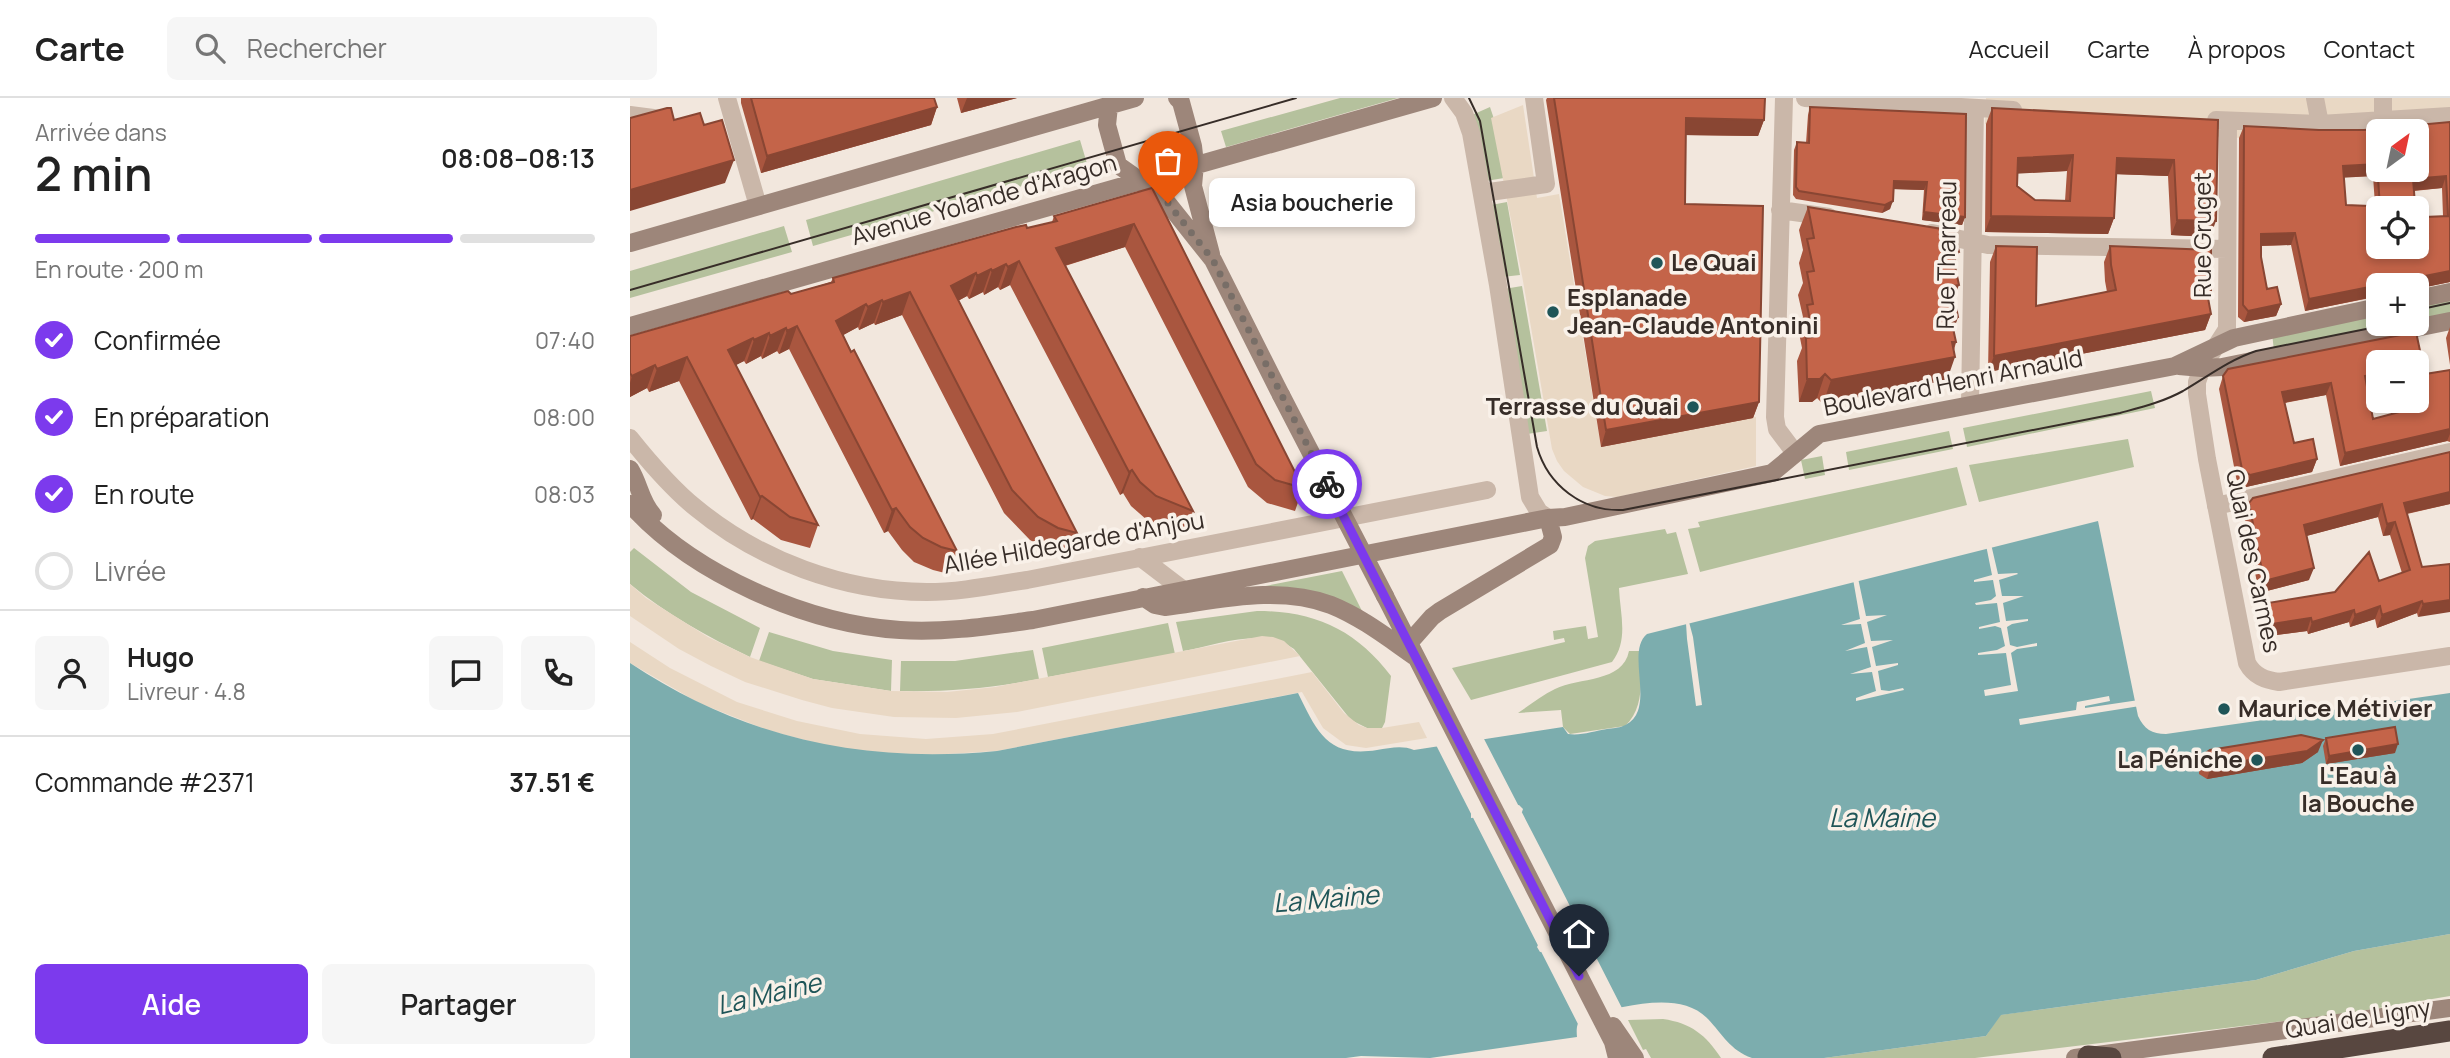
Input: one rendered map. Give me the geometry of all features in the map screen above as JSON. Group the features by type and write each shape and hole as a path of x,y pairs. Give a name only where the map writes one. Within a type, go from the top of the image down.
{"highway":[{"name":"Quai de Ligny","path":"2273,1058 2450,1031"},
{"path":"2082,1057 2111,1058"}],"street":[{"path":"727,98 729,125 758,206"},
{"path":"630,243 1135,98"},
{"path":"1177,98 1181,102 1194,146 1193,186 1213,260 1613,1042 1617,1058"},
{"name":"Avenue Yolande d’Aragon","path":"630,326 1433,98"},
{"path":"1482,193 1546,184 1534,98"},
{"path":"1784,98 1776,417 1777,429 1796,453"},
{"path":"1805,98 2026,111"},
{"path":"2315,98 2320,124"},
{"path":"2383,119 2384,98"},
{"path":"1414,655 1432,617 1550,545 1553,537 1548,518 1539,512 1530,498 1498,285 1471,133 1455,100"},
{"path":"1109,106 1107,125 1118,165 1162,196 1213,260"},
{"name":"Rue Tharreau","path":"1970,403 1975,108"},
{"path":"630,115 673,121"},
{"path":"2400,119 2450,116"},
{"path":"2203,120 2320,124 2366,121"},
{"name":"Rue Gruget","path":"2216,347 2227,329 2228,121"},
{"path":"1780,210 1850,220"},
{"path":"1915,230 1989,245 2227,249"},
{"path":"2429,296 2450,292"},
{"name":"Boulevard Henri Arnauld","path":"2175,366 2234,338 2366,309"},
{"name":"Boulevard Henri Arnauld","path":"674,543 712,568 777,601 835,620 900,631 964,629 1033,620 1548,518 1565,517 1772,473 1819,433 2175,366 2202,368 2233,365 2450,321"},
{"name":"Quai des Carmes","path":"2216,347 2202,368 2197,389 2216,506 2247,663 2252,671 2260,677 2279,682 2450,656"},
{"name":"Allée Hildegarde d'Anjou","path":"630,438 680,495 716,523 762,551 791,565 859,585 903,591 963,590 1027,580 1488,490"},
{"path":"2216,506 2450,452"},
{"path":"630,469 640,488 643,505 674,543"},
{"path":"630,503 674,543"},
{"path":"1140,557 1182,589"},
{"path":"1143,597 1155,605 1165,607 1260,596 1302,597 1348,613 1414,655"},
{"path":"1591,1000 1622,1037 1635,1058"},
{"path":"2082,1057 2450,1007"}],"green space":[{"path":"1340,98 1398,98 1226,147 1221,131"},
{"path":"1490,107 1504,178 1486,181 1472,115"},
{"path":"1080,140 1088,167 813,246 806,220"},
{"path":"1507,202 1520,275 1502,277 1491,205"},
{"path":"784,226 792,252 630,298 630,271"},
{"path":"1522,286 1547,431 1527,434 1504,289"},
{"path":"2450,297 2450,316 2429,320 2429,301"},
{"path":"2366,314 2366,332 2274,351 2272,333"},
{"path":"2151,391 2155,408 1967,447 1963,428"},
{"path":"1949,431 1953,449 1849,470 1846,452"},
{"path":"2128,439 2134,467 1979,502 1969,465"},
{"path":"1822,456 1825,475 1805,479 1801,460"},
{"path":"1957,467 1967,505 1700,572 1688,529 1700,527 1698,522"},
{"path":"1665,529 1667,534 1676,532 1688,574 1619,588 1622,636 1612,662 1471,700 1452,668 1565,642 1564,638 1554,640 1553,631 1586,626 1588,639 1598,637 1585,558 1588,546 1595,541"},
{"path":"634,548 691,592 760,628 750,657 688,624 630,584 630,552"},
{"path":"1342,571 1364,615 1250,589"},
{"path":"1257,611 1316,619 1349,635 1378,660 1391,676 1382,728 1367,728 1351,720 1294,649 1282,642 1240,639 1183,651 1176,622"},
{"path":"1168,623 1175,654 1048,677 1042,648"},
{"path":"769,632 833,651 892,660 891,691 813,679 759,661"},
{"path":"1033,650 1039,679 970,689 900,691 901,661 955,661"},
{"path":"1629,651 1640,651 1640,691 1636,710 1625,726 1570,734 1563,727 1561,710 1518,713 1555,689 1599,678 1618,669"},
{"path":"2450,934 2450,996 2343,1014 1975,1058 1824,1058 1986,1036 2000,1015 2256,980 2354,951"},
{"path":"1663,1019 1697,1031 1721,1058 1651,1058 1646,1049 1643,1050 1628,1020"}],"shaded area":[{"path":"1986,98 2450,98 2450,133 2429,132 2429,119 2366,119 2366,132 2296,141 1985,124"},
{"name":"Esplanade Jean-Claude Antonini","path":"1523,105 1537,198 1559,194 1601,447 1756,417 1756,466 1617,497 1605,496 1583,487 1564,471 1557,461 1552,449 1491,118"},
{"path":"630,584 646,598 708,637 750,657 813,679 891,691 947,692 995,687 1262,636 1284,641 1300,656 1017,712 956,718 894,717 832,708 802,700 745,682 711,666 679,649 630,616"},
{"path":"630,642 670,668 737,702 797,721 860,734 926,739 993,734 1312,672 1344,713 1359,725 1382,728 1419,722 1427,738 1366,748 1346,745 1323,728 1302,692 997,751 931,755 864,752 831,747 767,730 699,703 630,663"}],"water":[{"name":"La Maine","path":"2098,521 2138,716 2153,732 2166,734 2450,693 2450,934 2354,951 2256,980 2001,1015 1986,1036 1824,1058 1752,1058 1732,1046 1708,1019 1696,1010 1682,1005 1650,1003 1587,1014 1578,1024 1577,1037 1430,1058 630,1058 630,663 673,689 716,710 760,727 852,749 947,754 997,751 1298,693 1318,730 1335,746 1360,751 1396,747 1414,750 1563,727 1568,734 1583,734 1623,726 1633,719 1639,708 1639,654 1641,643 1647,634","holes":["1519,805 1523,809 1522,812 1471,818 1471,812","1586,938 1591,942 1589,944 1540,952 1537,947"]}],"pier":[{"path":"1991,544 1998,574 2018,574 1999,580 2002,596 2024,596 2003,603 2006,621 2028,619 2007,627 2010,645 2017,647 2037,643 2037,646 2017,649 2011,653 2018,691 1985,696 1984,690 2011,685 2006,653 1978,655 2005,646 2001,628 1995,626 1979,629 2000,622 1997,603 1975,603 1991,600 1996,596 1993,580 1974,582 1992,575 1986,545"},
{"path":"1858,578 1866,616 1887,615 1867,622 1871,641 1893,640 1872,647 1876,666 1898,663 1878,671 1881,690 1904,690 1856,701 1856,698 1876,691 1872,672 1850,674 1871,667 1867,647 1845,651 1865,643 1861,624 1841,625 1860,619 1853,579"},
{"path":"1689,622 1702,705 1696,706 1687,639 1686,623"},
{"path":"2109,696 2110,701 2085,708 2139,700 2140,706 2020,725 2019,719 2076,710 2077,702"},
{"path":"1483,737 1624,1012 1588,1018 1580,1028 1435,743"}],"building":[{"path":"751,98 934,98 937,107 767,156"},
{"path":"1554,98 1765,98 1764,120 1686,118 1685,204 1763,206 1759,402 1606,430"},
{"path":"1810,107 1966,114 1965,217 1924,212 1927,182 1894,181 1893,201 1885,205 1799,191 1796,187 1797,142 1809,143"},
{"path":"671,108 674,120 700,113 704,125 722,120 734,160 630,190 630,118"},
{"path":"1992,108 2218,120 2216,221 2177,220 2174,160 2117,158 2114,218 1991,216","holes":["2073,155 2070,201 2035,200 2017,186 2018,158"]},
{"path":"2450,122 2450,271 2429,275 2429,273 2366,273 2366,288 2309,299 2295,233 2261,234 2261,257 2267,289 2277,287 2281,304 2248,311 2243,305 2244,126 2366,130 2366,165 2343,166 2346,205 2366,206 2366,259 2429,259 2429,217 2448,216 2446,176 2429,178 2429,124"},
{"path":"2378,182 2413,182 2414,196 2379,196"},
{"path":"1152,188 1303,488 1275,480 1256,464 1134,224 1056,248 1193,511 1156,496 1140,482 1132,470 1129,472 1019,261 977,276 976,273 951,286 1077,533 1058,528 1038,517 1012,490 910,292 868,307 866,304 836,321 851,352 854,350 957,551 923,538 910,527 896,508 892,510 797,326 770,336 769,333 754,340 753,338 728,350 818,525 790,517 760,497 687,357 657,369 655,365 632,376 630,373 630,336 788,291 791,294 834,282 833,278 1016,227 1026,225 1027,228 1057,221 1054,216"},
{"path":"1808,207 1954,231 1959,252 1952,253 1959,285 1952,286 1958,317 1951,319 1956,342 1952,342 1955,357 1831,380 1825,374 1820,379 1807,379 1806,338 1813,337 1807,305 1813,304 1807,272 1814,271 1807,239 1814,238"},
{"path":"1996,246 2037,247 2036,306 2116,290 2110,246 2211,250 2211,297 2208,298 2211,314 1994,356"},
{"path":"2396,336 2417,336 2420,350 2366,350 2366,413 2372,413 2373,419 2396,413 2429,413 2429,373 2450,370 2450,429 2345,453 2331,383 2282,392 2294,443 2313,439 2317,459 2250,475 2242,469 2223,376 2228,369"},
{"path":"2450,452 2450,492 2404,503 2422,567 2450,564 2450,600 2423,604 2422,601 2382,615 2380,606 2355,615 2354,610 2312,622 2311,618 2272,624 2268,603 2335,592 2369,552 2379,581 2410,570 2395,522 2387,524 2382,504 2304,525 2314,568 2264,581 2249,503 2253,498"},
{"path":"2395,727 2398,744 2329,756 2326,738"},
{"path":"2301,735 2323,740 2307,751 2211,766 2203,761 2204,754 2210,750"}],"tram line":[{"path":"630,290 1296,98"},
{"path":"1469,98 1480,121 1537,447 1542,461 1558,484 1569,494 1594,506 1623,510 2120,413 2175,395 2227,364 2256,351 2366,329"},
{"path":"2429,307 2450,303"}],"way so far":[{"path":"1168,203 1213,260 1327,484"}],"place":[{"name":"Asia boucherie","path":"1168,203"},
{"name":"Le Quai","path":"1657,263"},
{"name":"Esplanade Jean-Claude Antonini","path":"1553,312"},
{"name":"Terrasse du Quai","path":"1693,407"},
{"name":"Maurice Métivier","path":"2224,709"},
{"name":"L'Eau à la Bouche","path":"2358,750"},
{"name":"La Péniche","path":"2257,760"}],"route":[{"path":"1327,484 1579,976"}]}
